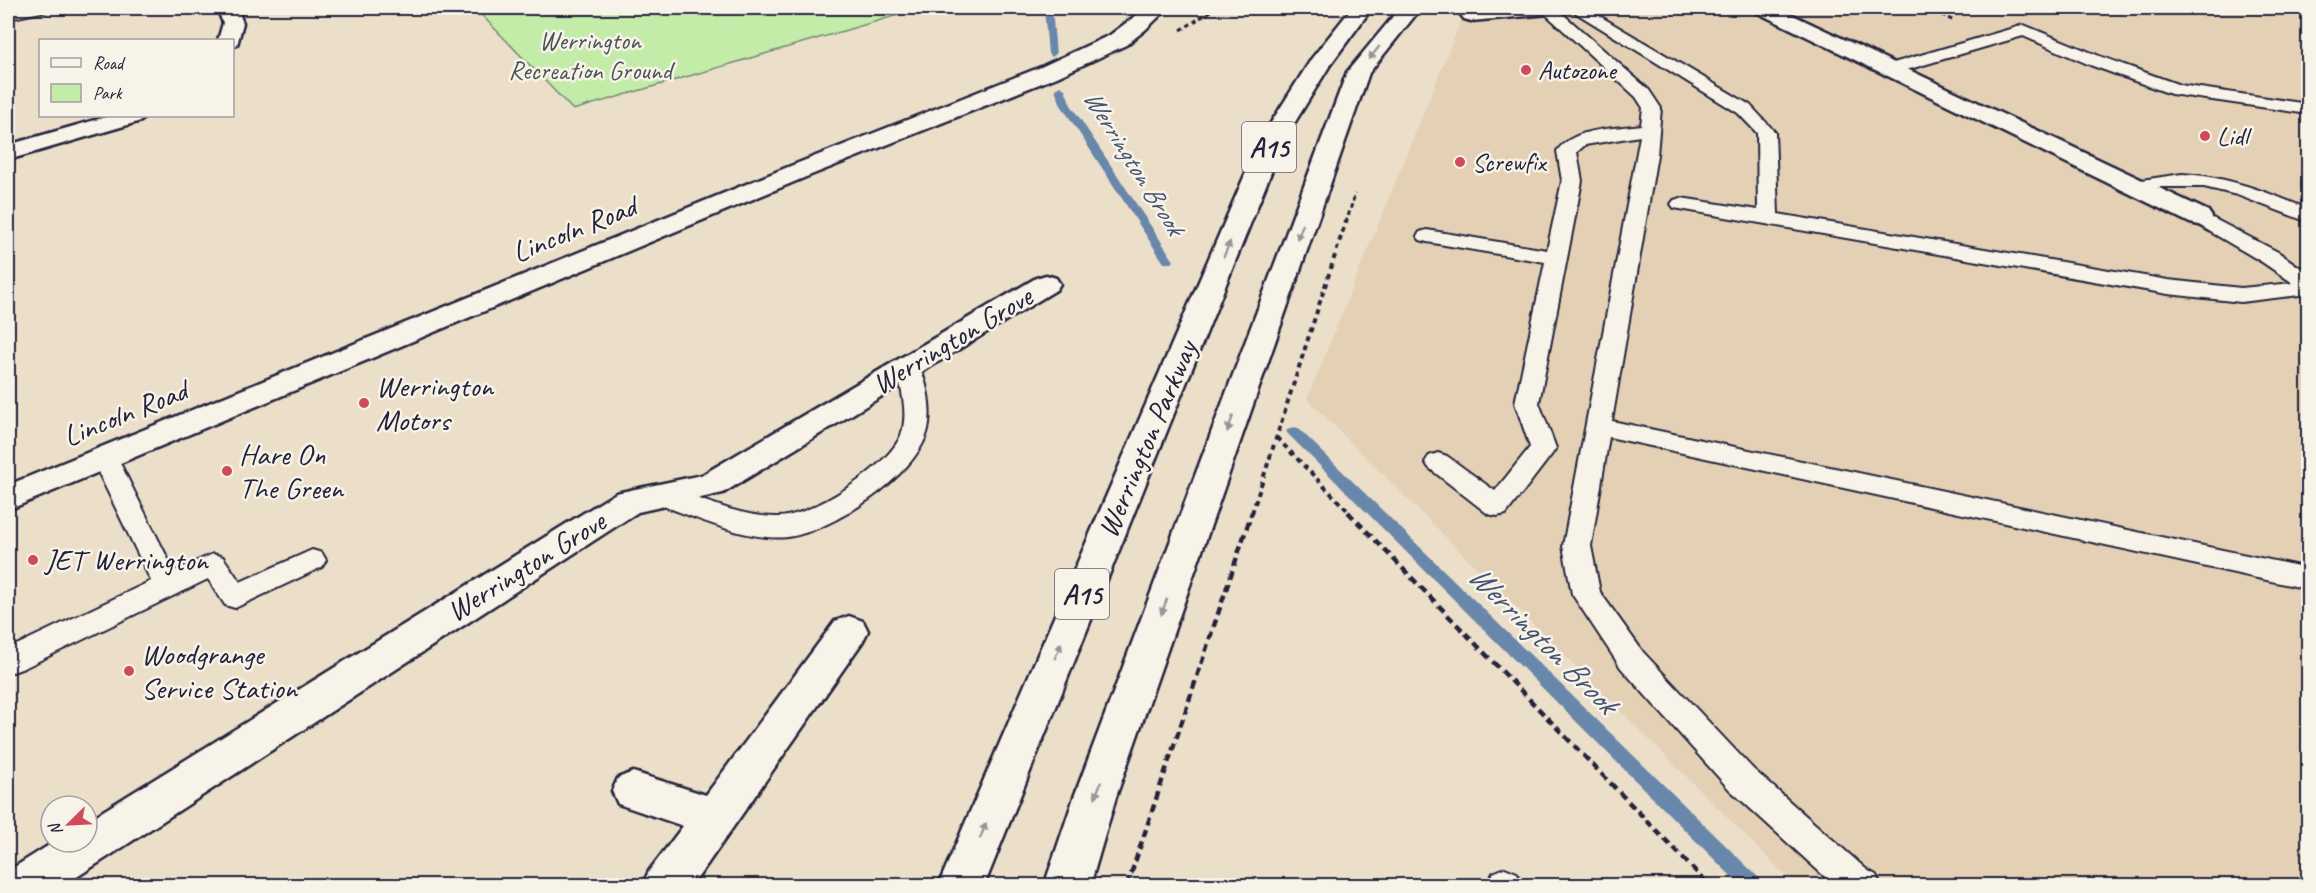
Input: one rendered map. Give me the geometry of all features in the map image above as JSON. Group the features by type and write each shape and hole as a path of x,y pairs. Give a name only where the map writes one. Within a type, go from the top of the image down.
{"main road":[{"path":"227,8 233,23 230,39"},
{"name":"Lincoln Road","path":"8,498 797,172 1049,72 1118,40 1158,8"},
{"name":"Werrington Parkway","path":"961,885 1272,140 1320,63 1362,8"},
{"name":"A15","path":"1067,885 1099,786 1358,72 1411,8"},
{"path":"1471,15 1548,8"},
{"path":"1764,8 2199,217"},
{"path":"8,153 130,117"},
{"name":"Werrington Grove","path":"23,885 628,502 711,485 1046,284"},
{"path":"665,885 849,631"},
{"path":"633,791 714,817"}],"lane":[{"path":"8,14 40,8"},
{"path":"1548,8 1643,94 1652,108 1577,546 1586,594 1632,660 1741,779 1855,881 1864,885"},
{"path":"1576,8 1744,109 1766,132 1768,218"},
{"path":"1889,70 2024,30 2096,61 2177,90 2308,109"},
{"path":"1438,462 1497,507 1543,448 1527,403 1572,181 1567,151 1580,140 1650,129"},
{"path":"2135,187 2162,179 2213,181 2250,191 2308,216"},
{"path":"1681,204 2168,287 2241,295 2308,288"},
{"path":"2199,217 2270,256 2308,283"},
{"path":"1427,236 1556,258"},
{"path":"661,495 760,526 789,527 821,518 852,498 886,468 914,436 918,408 908,366"},
{"path":"1598,426 2308,579"},
{"path":"104,457 167,586"},
{"path":"13,660 213,564 235,597 312,560"}],"path":[{"path":"1127,885 1155,809 1356,191"},
{"path":"1277,438 1710,885"}],"shaded area":[{"path":"1466,8 2308,8 2308,885 1795,885 1307,399"}],"green space":[{"name":"Werrington Recreation Ground","path":"475,8 922,8 573,110"}],"waterway":[{"name":"Werrington Brook","path":"1048,8 1052,54"},
{"name":"Werrington Brook","path":"1060,89 1066,105 1168,261"},
{"name":"Werrington Brook","path":"1293,431 1754,886"}],"place":[{"name":"Autozone","path":"1526,70"},
{"name":"Lidl","path":"2205,136"},
{"name":"Screwfix","path":"1460,162"},
{"name":"Werrington Motors","path":"364,403"},
{"name":"Hare On The Green","path":"227,471"},
{"name":"JET Werrington","path":"33,560"},
{"name":"Woodgrange Service Station","path":"129,671"}]}
